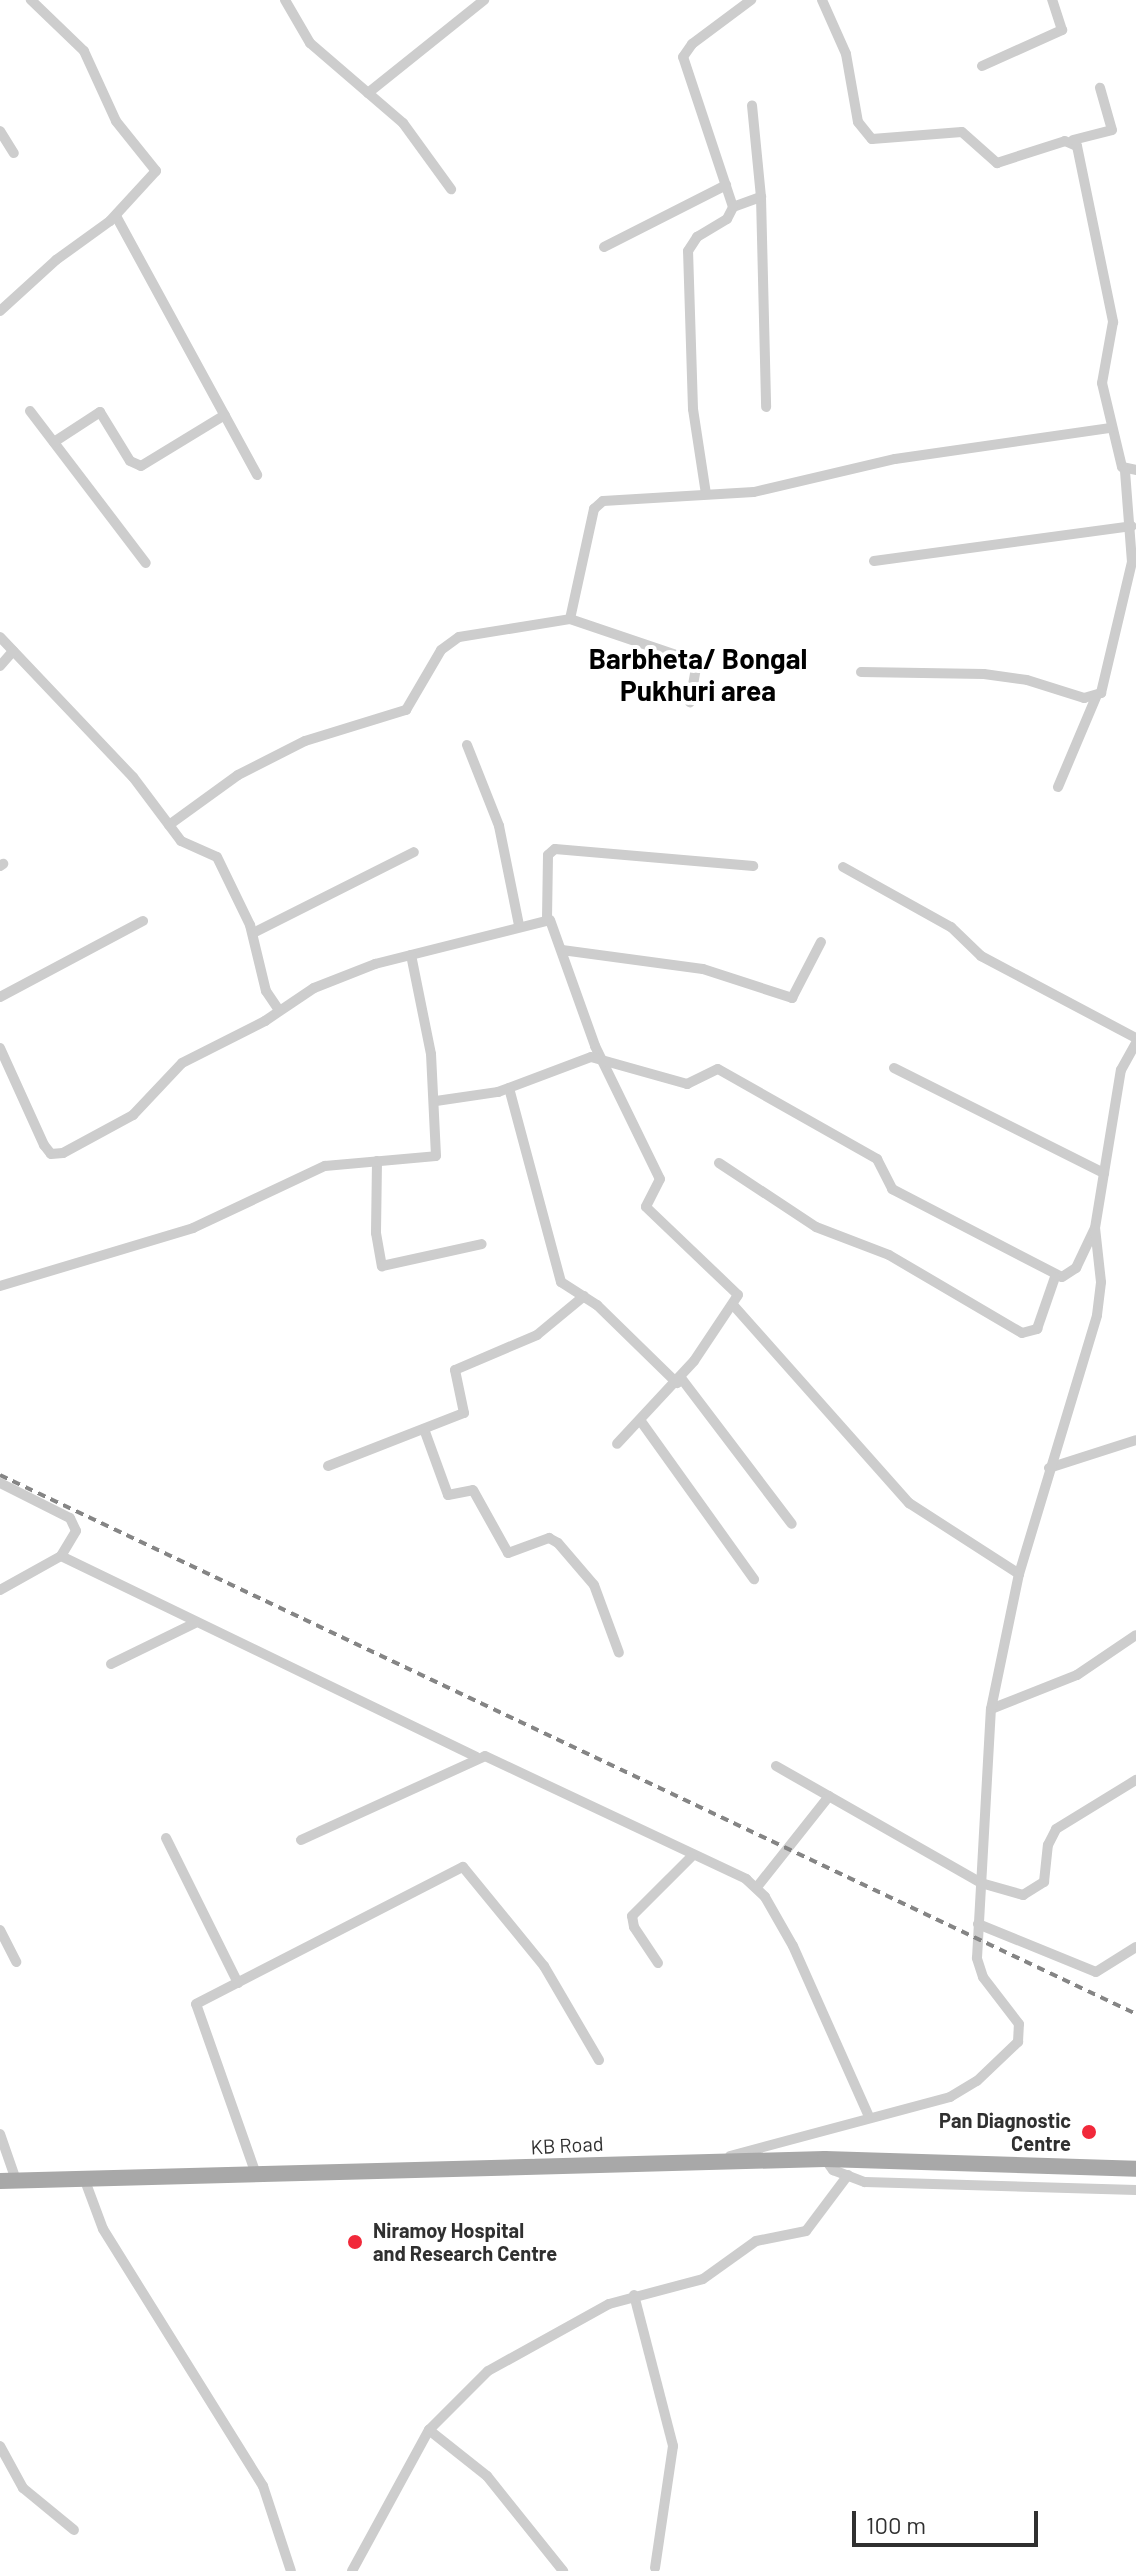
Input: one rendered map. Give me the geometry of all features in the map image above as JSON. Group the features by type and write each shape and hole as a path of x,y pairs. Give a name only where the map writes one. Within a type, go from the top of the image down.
{"main road":[{"name":"KB Road","path":"8,2180 257,2177 825,2159 1136,2169"}],"street":[{"path":"0,311 56,260 116,216 153,178 155,166 116,121 84,51 31,0"},
{"path":"285,0 310,43 410,131 451,189"},
{"path":"368,93 484,0"},
{"path":"733,207 683,57 692,44 751,0"},
{"path":"822,0 846,54 858,122 872,139 962,132 997,163 1112,130 1100,88"},
{"path":"982,66 1058,33 1063,25 1053,0"},
{"path":"752,105 761,197 766,407"},
{"path":"0,131 14,153"},
{"path":"1058,787 1096,697 1104,688 1127,596 1132,526 1131,470 1111,428 1102,373 1113,338 1111,304 1073,140"},
{"path":"604,247 726,185"},
{"path":"706,494 693,409 688,251 697,237 727,219 733,207 761,197"},
{"path":"116,216 257,475"},
{"path":"30,411 146,563"},
{"path":"54,442 100,412 130,461 141,466 225,415"},
{"path":"570,619 598,504 754,492 895,459 1111,428"},
{"path":"874,561 1132,526"},
{"path":"169,825 238,775 305,741 406,710 441,650 459,637 570,619 697,662 690,702"},
{"path":"0,637 133,777 185,845 217,857 253,933 266,991 279,1010"},
{"path":"0,666 13,651"},
{"path":"861,672 984,674 1096,697"},
{"path":"467,745 499,826 519,925"},
{"path":"617,1444 679,1380 734,1306 735,1290 646,1207 660,1179 601,1057 562,950 547,919 548,855 555,849 753,866"},
{"path":"253,933 414,852"},
{"path":"712,2161 958,2093 1018,2042 1019,2024 1014,2012 980,1969 978,1924 991,1709 1019,1574 1097,1315 1101,1282 1095,1228 1121,1070 1136,1041 981,956 951,927 843,867"},
{"path":"0,1048 44,1145 56,1154 133,1115 173,1069 344,975 547,919"},
{"path":"0,997 143,921"},
{"path":"562,950 703,969 792,998 821,942"},
{"path":"0,1286 193,1228 325,1166 436,1156 436,1101 411,955"},
{"path":"436,1101 509,1088 558,1067 601,1057 687,1084 718,1069 877,1159 892,1189 1055,1277"},
{"path":"894,1068 1104,1173"},
{"path":"509,1088 557,1274 568,1289 584,1296 679,1380 792,1524"},
{"path":"377,1161 376,1242 382,1266 482,1244"},
{"path":"719,1163 826,1233 889,1255 1022,1333 1037,1329 1055,1277 1076,1268 1095,1228"},
{"path":"328,1466 464,1413 454,1375 459,1367 537,1335 584,1296"},
{"path":"734,1306 909,1503 1019,1574"},
{"path":"640,1420 754,1579"},
{"path":"424,1429 448,1495 473,1490 508,1553 549,1538 558,1543 594,1585 619,1653"},
{"path":"1049,1468 1136,1440"},
{"path":"0,1483 70,1518 76,1531 61,1556 0,1590"},
{"path":"61,1556 476,1757 506,1763 757,1887 833,2026 869,2117"},
{"path":"111,1664 195,1623"},
{"path":"991,1709 1077,1675 1136,1635"},
{"path":"301,1840 476,1757"},
{"path":"776,1766 981,1883 1012,1894 1039,1890 1056,1829 1136,1780"},
{"path":"757,1887 829,1796"},
{"path":"166,1838 238,1983"},
{"path":"658,1963 632,1916 693,1855"},
{"path":"257,2177 196,2012 200,1999 238,1983 463,1867 544,1966 599,2060"},
{"path":"978,1924 1096,1972 1136,1947"},
{"path":"0,1930 16,1962"},
{"path":"0,2134 8,2180"},
{"path":"825,2159 833,2170 865,2182 1136,2190"},
{"path":"352,2571 429,2430 506,2359 634,2295 703,2279 756,2241 806,2231 848,2175"},
{"path":"84,2178 97,2220 263,2486 291,2571"},
{"path":"634,2295 673,2446 655,2568"},
{"path":"429,2430 487,2476 563,2571"},
{"path":"0,2446 23,2488 74,2530"}],"railway":[{"path":"0,1475 1136,2014"}],"place":[{"name":"Pan Diagnostic Centre","path":"1089,2132"},
{"name":"Niramoy Hospital and Research Centre","path":"355,2242"}],"district":[{"name":"Barbheta/ Bongal Pukhuri area","path":"698,674"}]}
